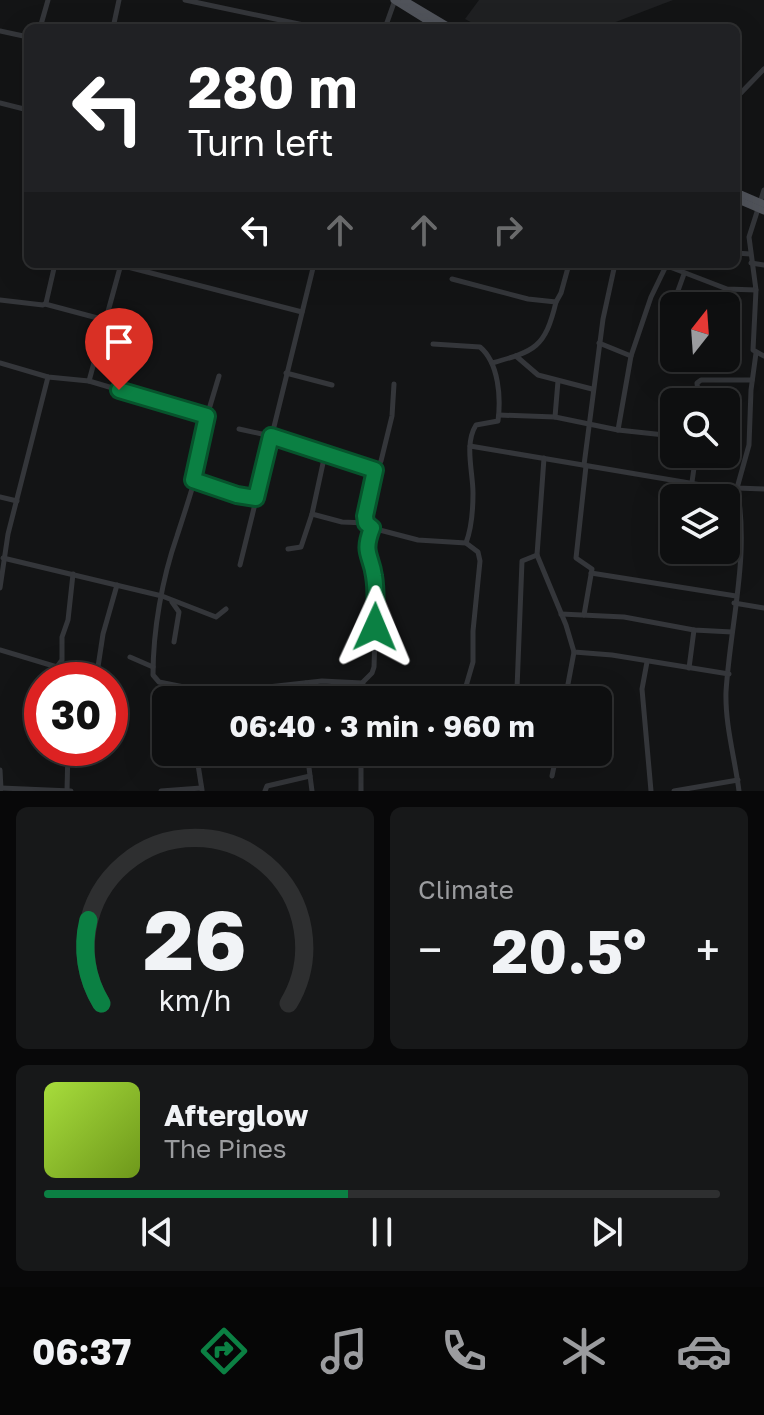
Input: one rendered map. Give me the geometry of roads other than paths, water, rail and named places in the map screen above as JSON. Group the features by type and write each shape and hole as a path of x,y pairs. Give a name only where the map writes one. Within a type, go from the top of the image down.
{"main road":[{"path":"394,0 433,24"},
{"path":"404,0 444,24"},
{"path":"740,194 761,207"},
{"path":"740,200 761,207"}],"street":[{"path":"41,24 48,0"},
{"path":"114,24 119,0"},
{"path":"185,0 299,24"},
{"path":"386,24 394,0"},
{"path":"0,31 24,36"},
{"path":"740,94 764,69"},
{"path":"0,103 24,109"},
{"path":"764,190 749,237 756,290 753,350 764,356"},
{"path":"740,253 750,254"},
{"path":"751,263 764,265"},
{"path":"44,304 54,268"},
{"path":"89,381 119,268"},
{"path":"135,268 302,312"},
{"path":"240,565 313,268"},
{"path":"492,363 526,354 544,337 568,268"},
{"path":"584,615 591,573 590,567 576,558 592,389 614,268"},
{"path":"618,430 631,356 663,268"},
{"path":"671,268 727,289 756,290"},
{"path":"678,292 684,274"},
{"path":"452,279 528,299 556,302"},
{"path":"0,300 44,304 106,320"},
{"path":"599,343 631,356"},
{"path":"433,344 478,346 485,350 492,363 499,393 498,422 475,426 470,455 473,515 466,543"},
{"path":"738,484 749,445 756,353"},
{"path":"525,362 526,354"},
{"path":"516,356 534,373 592,389"},
{"path":"0,363 48,377 89,381 207,416"},
{"path":"286,373 332,385"},
{"path":"176,686 155,680 153,650 162,596 219,376"},
{"path":"0,588 2,559 48,377"},
{"path":"699,388 699,380 752,380"},
{"path":"555,417 558,381"},
{"path":"366,523 366,506 392,416 394,384"},
{"path":"499,415 555,417 618,430 660,434"},
{"path":"239,429 271,436 375,470"},
{"path":"473,447 701,484"},
{"path":"288,549 301,547 312,514 325,454"},
{"path":"544,458 537,555 574,652 568,686"},
{"path":"692,482 694,468"},
{"path":"193,480 256,498"},
{"path":"740,488 764,489"},
{"path":"0,497 17,501"},
{"path":"312,514 342,522 366,523 372,528 418,540 466,543 478,552 480,561 473,662 466,686"},
{"path":"740,518 740,556"},
{"path":"278,686 315,682 362,683 372,673 375,578 366,547 372,528"},
{"path":"517,686 522,561 537,555"},
{"path":"2,559 162,596 216,617 226,609"},
{"path":"739,791 726,705 740,564"},
{"path":"591,573 764,608"},
{"path":"61,662 73,574"},
{"path":"99,662 117,585"},
{"path":"171,601 179,612 174,642"},
{"path":"561,614 624,617 694,630 732,632"},
{"path":"689,668 694,630"},
{"path":"0,650 40,662"},
{"path":"574,652 729,674"},
{"path":"130,657 153,667"},
{"path":"647,662 642,689 651,791"},
{"path":"312,686 315,682"},
{"path":"0,770 1,789 69,791 68,766"},
{"path":"161,791 202,789 198,766"},
{"path":"309,766 312,791"},
{"path":"361,766 361,791"},
{"path":"552,776 554,766"},
{"path":"265,791 267,786 310,776"},
{"path":"674,791 738,780"}]}
